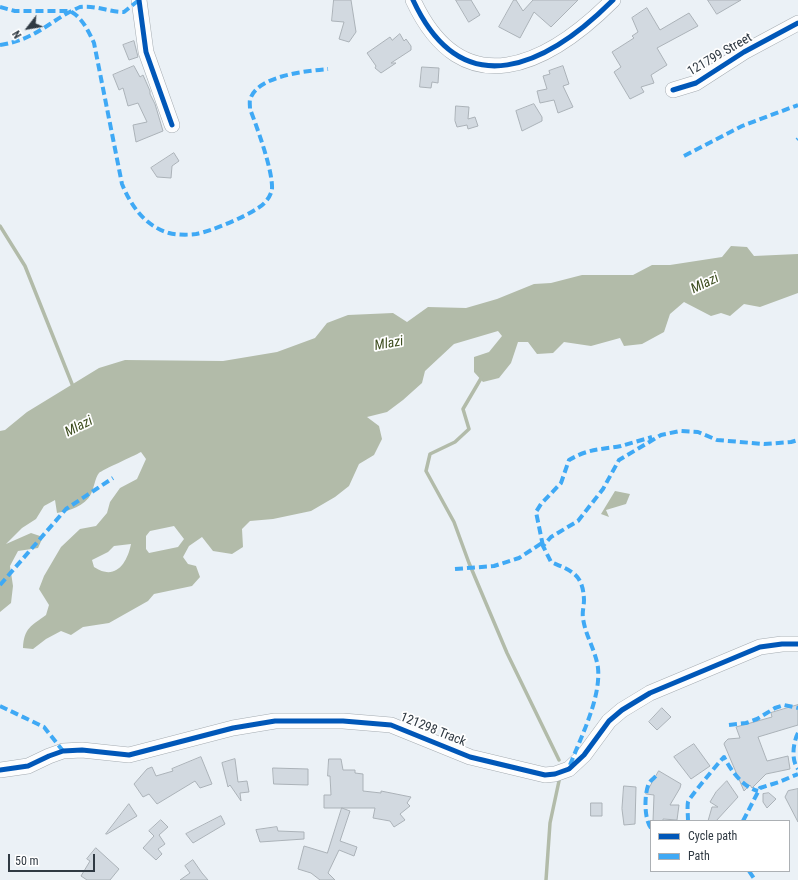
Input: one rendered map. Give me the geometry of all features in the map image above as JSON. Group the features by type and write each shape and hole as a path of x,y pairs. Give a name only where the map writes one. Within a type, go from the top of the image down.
{"street":[{"path":"139,0 146,52 155,82 172,126"},
{"path":"413,0 431,32 444,46 461,59 480,65 500,65 526,60 555,48 584,27 613,0"},
{"name":"121799 Street","path":"673,90 696,83 744,52 798,23"},
{"name":"121298 Track","path":"0,770 28,766 64,751 82,750 129,755 234,728 268,722 342,721 390,725 470,756 546,774 555,774 565,772 584,756 609,721 622,710 650,693 760,647 782,644 798,644"}],"water":[{"name":"Mlazi","path":"731,246 747,247 754,256 798,254 798,293 760,307 744,304 730,316 721,313 711,316 684,302 670,314 664,332 642,344 624,346 620,338 591,346 564,342 553,353 537,354 528,342 518,342 511,363 499,378 483,382 474,372 474,357 489,352 502,336 498,331 454,344 425,371 422,383 403,400 387,412 367,417 379,426 382,439 374,455 359,464 349,486 335,497 311,511 273,519 250,521 242,529 243,547 232,554 213,551 202,537 189,546 183,557 188,564 196,566 200,577 192,586 154,594 148,601 109,623 83,627 71,635 61,631 46,639 33,649 23,648 25,636 29,628 46,615 49,605 39,589 44,576 61,547 80,529 96,526 107,513 110,502 120,488 137,479 146,459 141,452 99,473 91,494 81,505 67,511 57,513 55,500 44,506 36,519 22,528 6,544 31,533 43,537 38,548 18,551 10,566 13,586 11,603 0,612 0,431 5,430 27,412 99,368 125,360 223,361 277,352 315,338 327,323 348,315 393,313 407,322 428,307 466,308 497,299 534,284 551,283 582,275 633,275 652,265 670,265 722,257","holes":["174,526 184,539 178,547 149,553 146,549 146,536 150,531","131,544 126,558 119,568 108,572 101,571 94,567 92,560 108,552 114,546"]},
{"path":"615,491 630,494 626,504 606,510 609,517 601,514"}],"building":[{"path":"334,0 351,0 356,32 349,42 339,39 344,22 332,21"},
{"path":"456,0 471,0 480,15 469,22"},
{"path":"514,0 516,0 523,11 533,0 578,0 551,27 534,12 520,38 499,27"},
{"path":"708,0 741,0 717,14"},
{"path":"647,8 660,30 689,13 698,26 657,48 667,65 651,75 654,83 641,87 644,92 630,99 614,72 621,67 612,52 634,38 632,36 638,32 632,18"},
{"path":"400,34 404,41 406,39 411,46 411,50 391,63 396,63 381,73 375,68 376,66 367,53 390,37 392,40"},
{"path":"134,41 138,57 129,60 123,45"},
{"path":"134,66 140,77 143,75 155,104 163,131 136,142 133,125 147,122 138,103 128,106 123,88 119,90 113,75"},
{"path":"563,66 569,84 563,86 573,107 558,113 554,100 540,103 537,91 547,89 543,76 550,74 549,71"},
{"path":"422,67 439,68 438,83 432,82 431,88 420,87"},
{"path":"534,104 542,117 542,121 522,131 516,111"},
{"path":"456,106 469,107 468,119 475,117 478,126 468,129 467,125 457,127 455,121"},
{"path":"174,153 179,161 172,166 171,178 157,177 151,168"},
{"path":"798,705 798,725 758,737 767,761 788,756 790,769 766,774 752,788 750,785 744,791 724,744 725,742 728,739 740,738 736,727 772,717 771,713"},
{"path":"662,708 671,717 657,730 649,722"},
{"path":"694,744 710,766 691,779 674,757"},
{"path":"201,757 212,784 200,788 195,781 157,804 149,794 143,797 134,784 147,769 152,767 156,776 173,771 172,769"},
{"path":"235,759 238,782 247,781 249,792 240,793 241,801 230,785 228,787 222,763"},
{"path":"329,759 341,759 343,770 355,770 355,773 363,774 363,791 381,793 381,791 411,797 407,803 410,806 400,814 405,820 394,827 390,821 373,818 375,808 324,808 324,795 331,795 330,776 328,776"},
{"path":"273,768 308,769 308,785 274,784"},
{"path":"659,771 681,784 670,805 679,805 677,820 653,820 654,795 646,794"},
{"path":"727,781 738,797 717,820 708,820 712,807 718,807 710,802 716,792"},
{"path":"624,786 636,787 635,824 624,825 622,809"},
{"path":"798,789 798,822 785,797 788,791"},
{"path":"769,793 776,799 767,808 763,802 763,794"},
{"path":"591,803 602,803 602,816 591,816"},
{"path":"129,804 137,816 106,834"},
{"path":"342,808 350,811 340,841 357,847 354,856 339,850 328,873 335,880 320,880 311,873 298,869 304,846 327,853"},
{"path":"221,816 225,824 193,843 186,834"},
{"path":"161,820 168,827 159,835 165,844 158,849 162,854 156,860 143,848 154,836 149,831"},
{"path":"277,827 278,831 304,832 304,839 260,842 256,830"},
{"path":"96,848 119,869 110,880 87,880 81,876 90,861 87,859"},
{"path":"193,860 208,880 180,880 190,873 185,866"}],"waterway":[{"path":"0,226 25,266 74,389"},
{"path":"483,375 463,409 469,429 455,442 430,454 426,471 454,522 469,563 507,653 559,760"},
{"path":"546,880 550,823 559,781"}],"marked path":[{"path":"0,45 34,34 69,12 80,7 91,7 124,12 139,0"},
{"path":"0,7 15,11 70,11 82,21 94,43 122,184 134,207 140,214 160,230 172,234 193,234 211,230 252,212 265,202 271,192 272,181 264,149 250,109 250,98 256,90 274,79 297,73 328,69"},
{"path":"684,156 742,126 798,105"},
{"path":"570,765 593,704 598,680 598,668 584,624 584,600 579,579 570,571 551,562 543,546 551,537 578,521 603,489 619,460 661,435 680,431 698,432 717,440 764,444 798,440"},
{"path":"543,546 536,512 541,504 561,483 569,460 589,451 621,446 652,437"},
{"path":"0,585 66,509 113,478"},
{"path":"455,569 494,566 519,558 542,543"},
{"path":"729,725 746,723 784,705 798,708"},
{"path":"0,706 44,727 63,751"},
{"path":"798,733 794,751 794,761 798,769"},
{"path":"688,820 688,802 724,757 738,778 747,786 758,791"},
{"path":"744,820 760,788 798,774"},
{"path":"650,826 646,813 647,788 651,780 656,776"},
{"path":"750,872 755,880"}],"cycle path":[{"path":"139,0 146,52 172,125"},
{"path":"413,0 433,34 456,55 481,65 507,65 534,57 561,43 588,23 613,0"},
{"path":"673,90 696,83 744,52 798,23"},
{"path":"0,770 28,766 63,751 82,750 129,755 233,728 275,721 343,721 391,725 470,757 545,775 555,774 569,769 584,755 609,721 622,710 650,693 760,647 782,644 798,644"}]}
